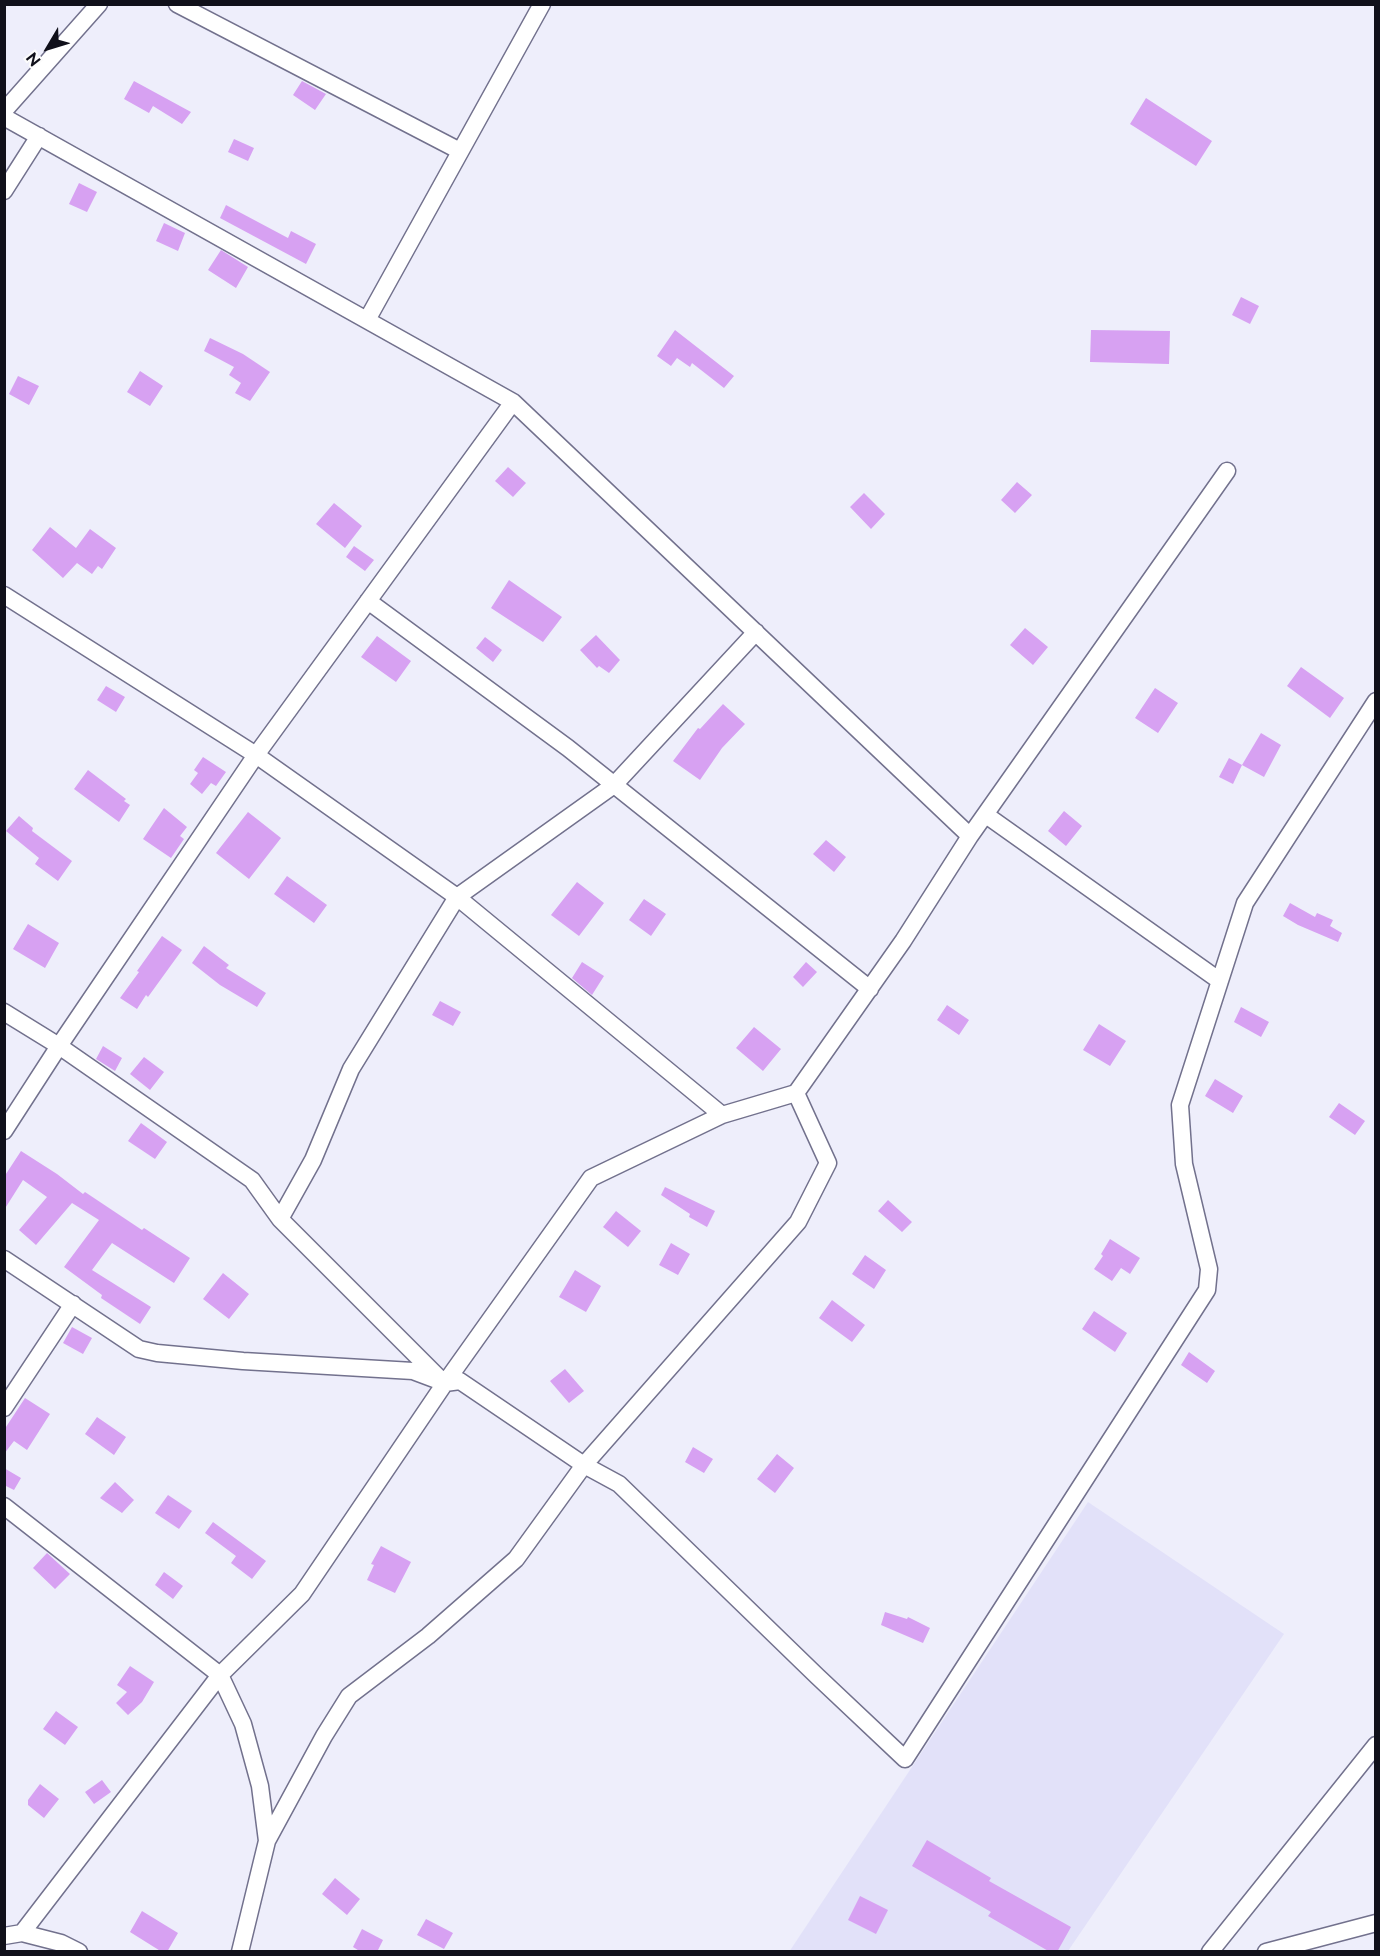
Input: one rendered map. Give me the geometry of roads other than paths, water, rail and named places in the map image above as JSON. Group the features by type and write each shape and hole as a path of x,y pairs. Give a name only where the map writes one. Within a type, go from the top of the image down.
{"street":[{"path":"4,111 99,4"},
{"path":"177,4 460,151"},
{"path":"367,320 542,4"},
{"path":"4,117 513,402 970,836"},
{"path":"4,191 39,136"},
{"path":"4,1131 256,754 513,402"},
{"path":"22,1933 220,1675 302,1594 445,1383 591,1178 722,1115 796,1093 903,941 970,836 1227,471"},
{"path":"4,595 256,754 457,897 722,1115"},
{"path":"368,601 568,748 869,988"},
{"path":"280,1219 313,1160 351,1069 457,897 614,785 756,632"},
{"path":"4,1260 139,1349 157,1353 243,1361 413,1371 445,1383 460,1381 584,1465 619,1484 905,1759 1207,1290 1209,1269 1184,1164 1180,1104 1245,903 1376,701"},
{"path":"986,815 1220,981"},
{"path":"4,1012 59,1046 252,1180 280,1219 445,1383"},
{"path":"240,1952 267,1841 324,1736 349,1696 428,1636 516,1559 584,1465 798,1222 828,1162 796,1093"},
{"path":"4,1408 73,1304"},
{"path":"4,1506 220,1675 243,1724 260,1786 267,1841"},
{"path":"1210,1952 1376,1745"},
{"path":"1266,1952 1376,1923"},
{"path":"4,1936 22,1933 61,1943 79,1952"}]}
